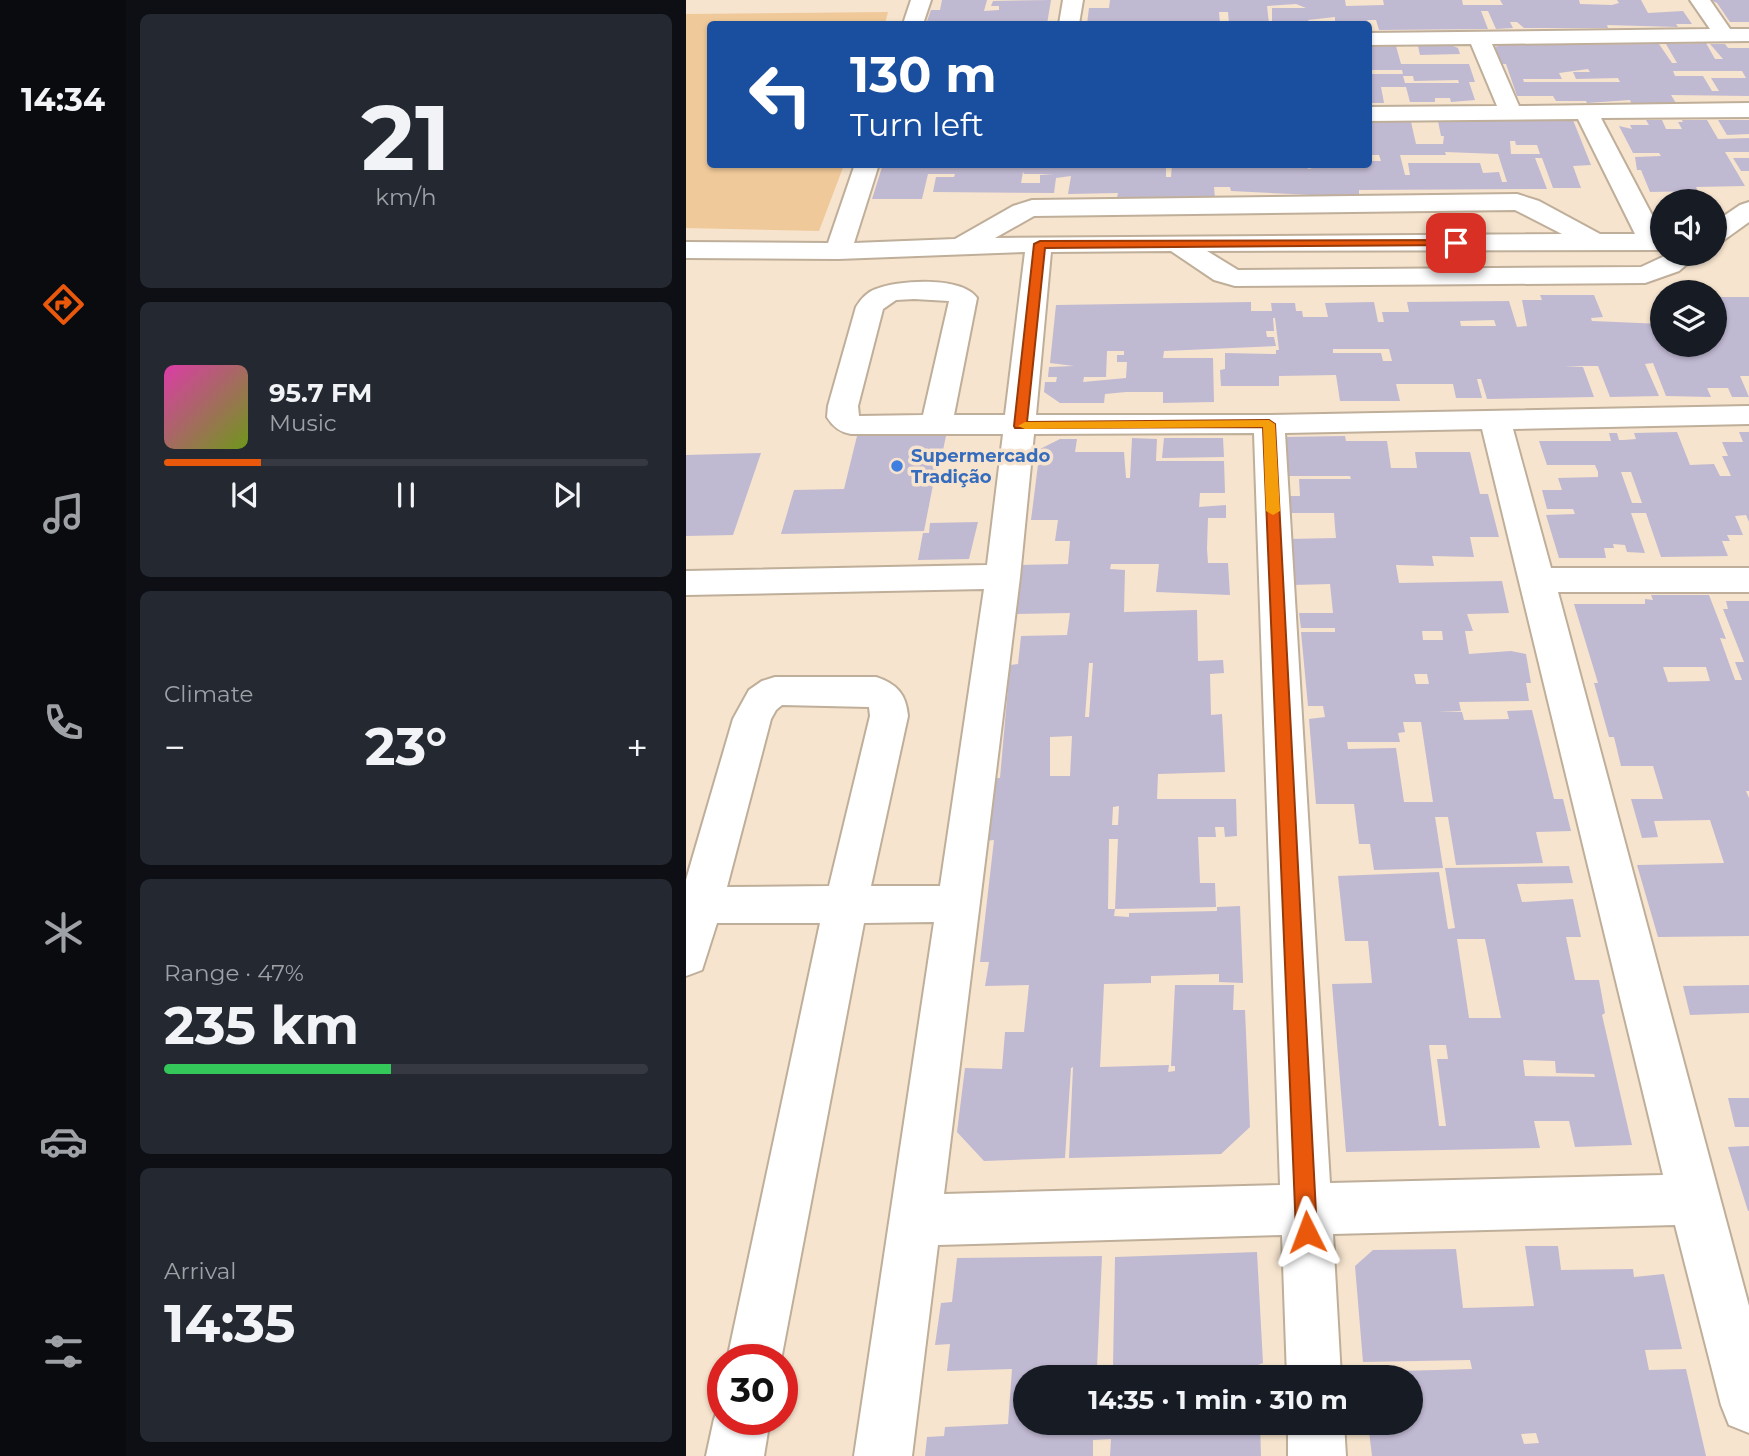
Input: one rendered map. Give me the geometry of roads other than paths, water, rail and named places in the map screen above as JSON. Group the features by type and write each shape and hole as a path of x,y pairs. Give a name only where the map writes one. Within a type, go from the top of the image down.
{"street":[{"path":"914,21 921,0"},
{"path":"1070,21 1073,0"},
{"path":"1700,0 1724,36"},
{"path":"1372,39 1749,35"},
{"path":"1479,39 1511,113"},
{"path":"1372,114 1749,110"},
{"path":"1587,113 1650,229"},
{"path":"838,251 866,168"},
{"path":"961,246 1032,208 1517,202 1530,206 1595,242"},
{"path":"1727,226 1749,210"},
{"path":"686,250 838,251 1040,244 1650,242"},
{"path":"1727,242 1749,242"},
{"path":"883,1456 1003,577 1040,244"},
{"path":"1179,245 1224,274 1235,278 1645,275 1668,266"},
{"path":"937,423 963,298 948,291 891,293 878,298 870,307 842,417 851,425 1269,424 1749,415"},
{"path":"1495,419 1538,580 1692,1199 1749,1405"},
{"path":"1269,424 1313,1365"},
{"path":"686,583 1003,577"},
{"path":"1538,580 1749,580"},
{"path":"686,956 752,719 762,700 775,691 876,691 888,701 889,716 845,904 757,1344"},
{"path":"701,905 960,904"},
{"path":"914,1220 1692,1199"},
{"path":"735,1456 739,1435"},
{"path":"1316,1435 1317,1456"}],"place":[{"name":"Supermercado Tradição","path":"897,466"}]}
